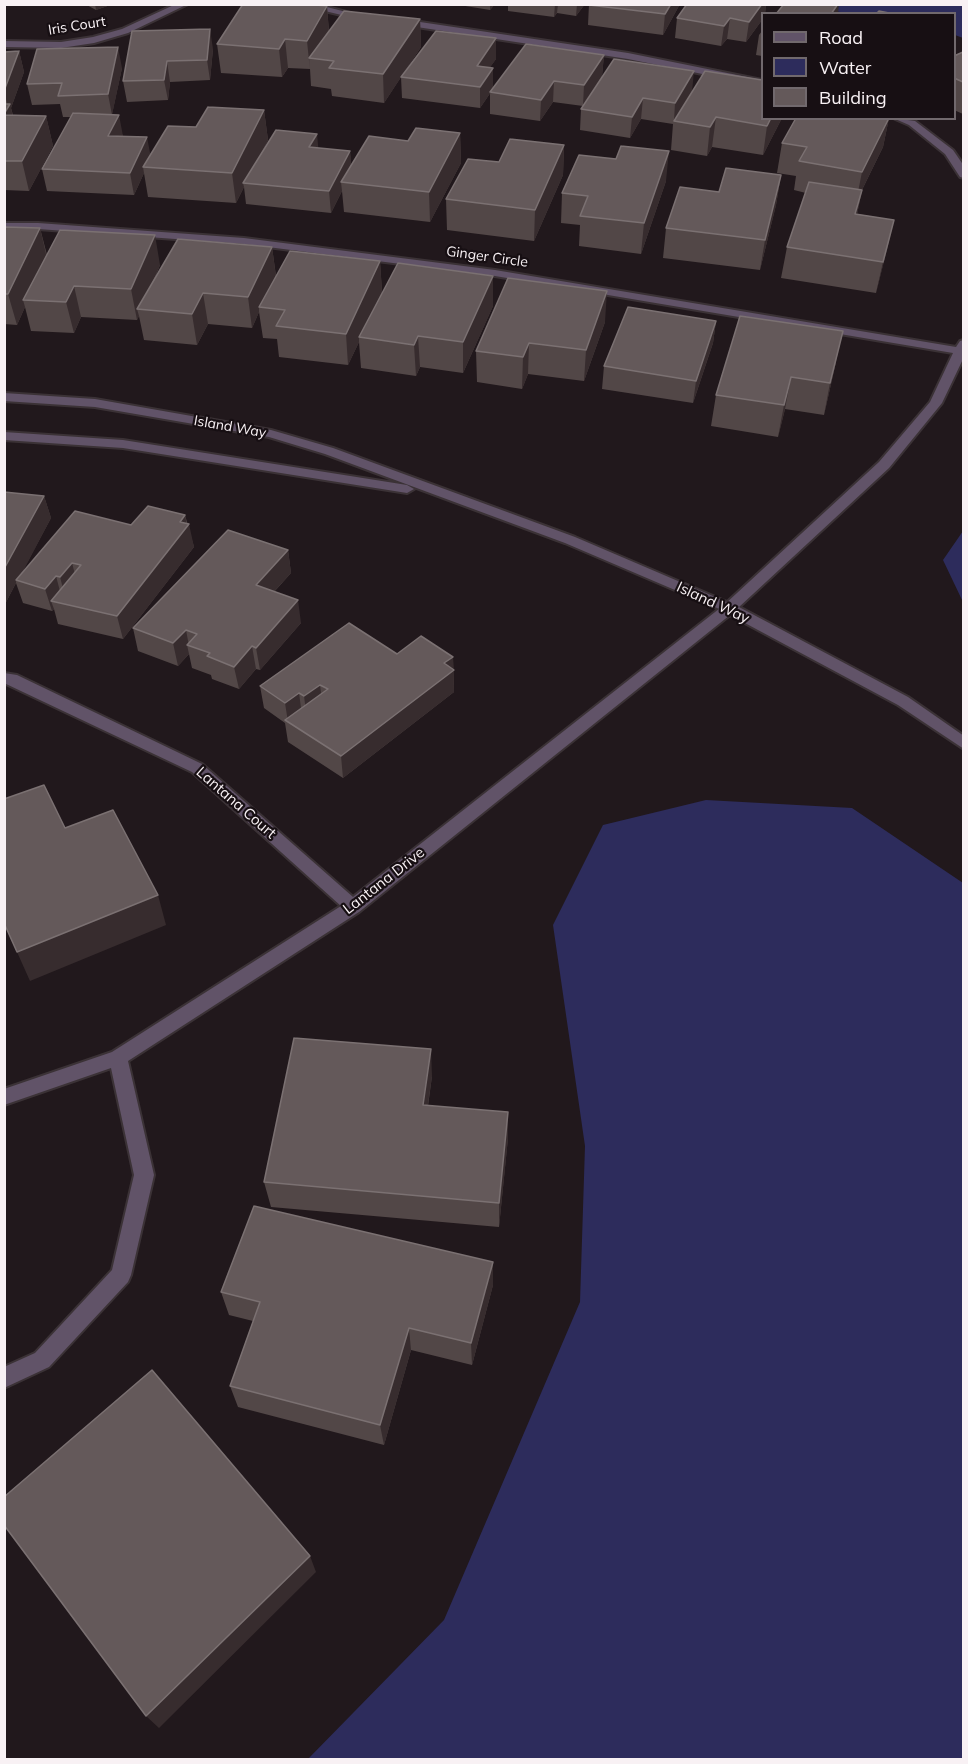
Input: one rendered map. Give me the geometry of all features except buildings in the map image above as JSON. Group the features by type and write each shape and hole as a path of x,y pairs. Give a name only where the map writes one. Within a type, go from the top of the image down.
{"street":[{"name":"Iris Court","path":"4,44 61,45 94,40 125,31 184,4"},
{"path":"300,4 373,18"},
{"path":"384,20 628,56 761,83"},
{"path":"904,120 912,123 949,152 963,175"},
{"name":"Ginger Circle","path":"4,226 38,226 244,241 461,268 962,347 936,403 884,465 729,608"},
{"name":"Island Way","path":"4,397 95,404 271,434 329,452 570,540 729,608 903,701 963,744"},
{"name":"Island Way","path":"4,436 123,444 446,495"},
{"name":"Lantana Drive","path":"4,1097 118,1058 353,906 729,608"},
{"name":"Lantana Court","path":"4,678 12,679 197,768 353,906"},
{"path":"4,1378 42,1360 121,1275 144,1174 118,1058"}],"water":[{"path":"794,5 963,5 963,38 956,35 956,12 840,12"},
{"path":"963,531 963,602 943,560"},
{"path":"706,800 852,808 963,883 963,1759 308,1759 444,1620 580,1302 585,1146 553,925 603,825"}]}
